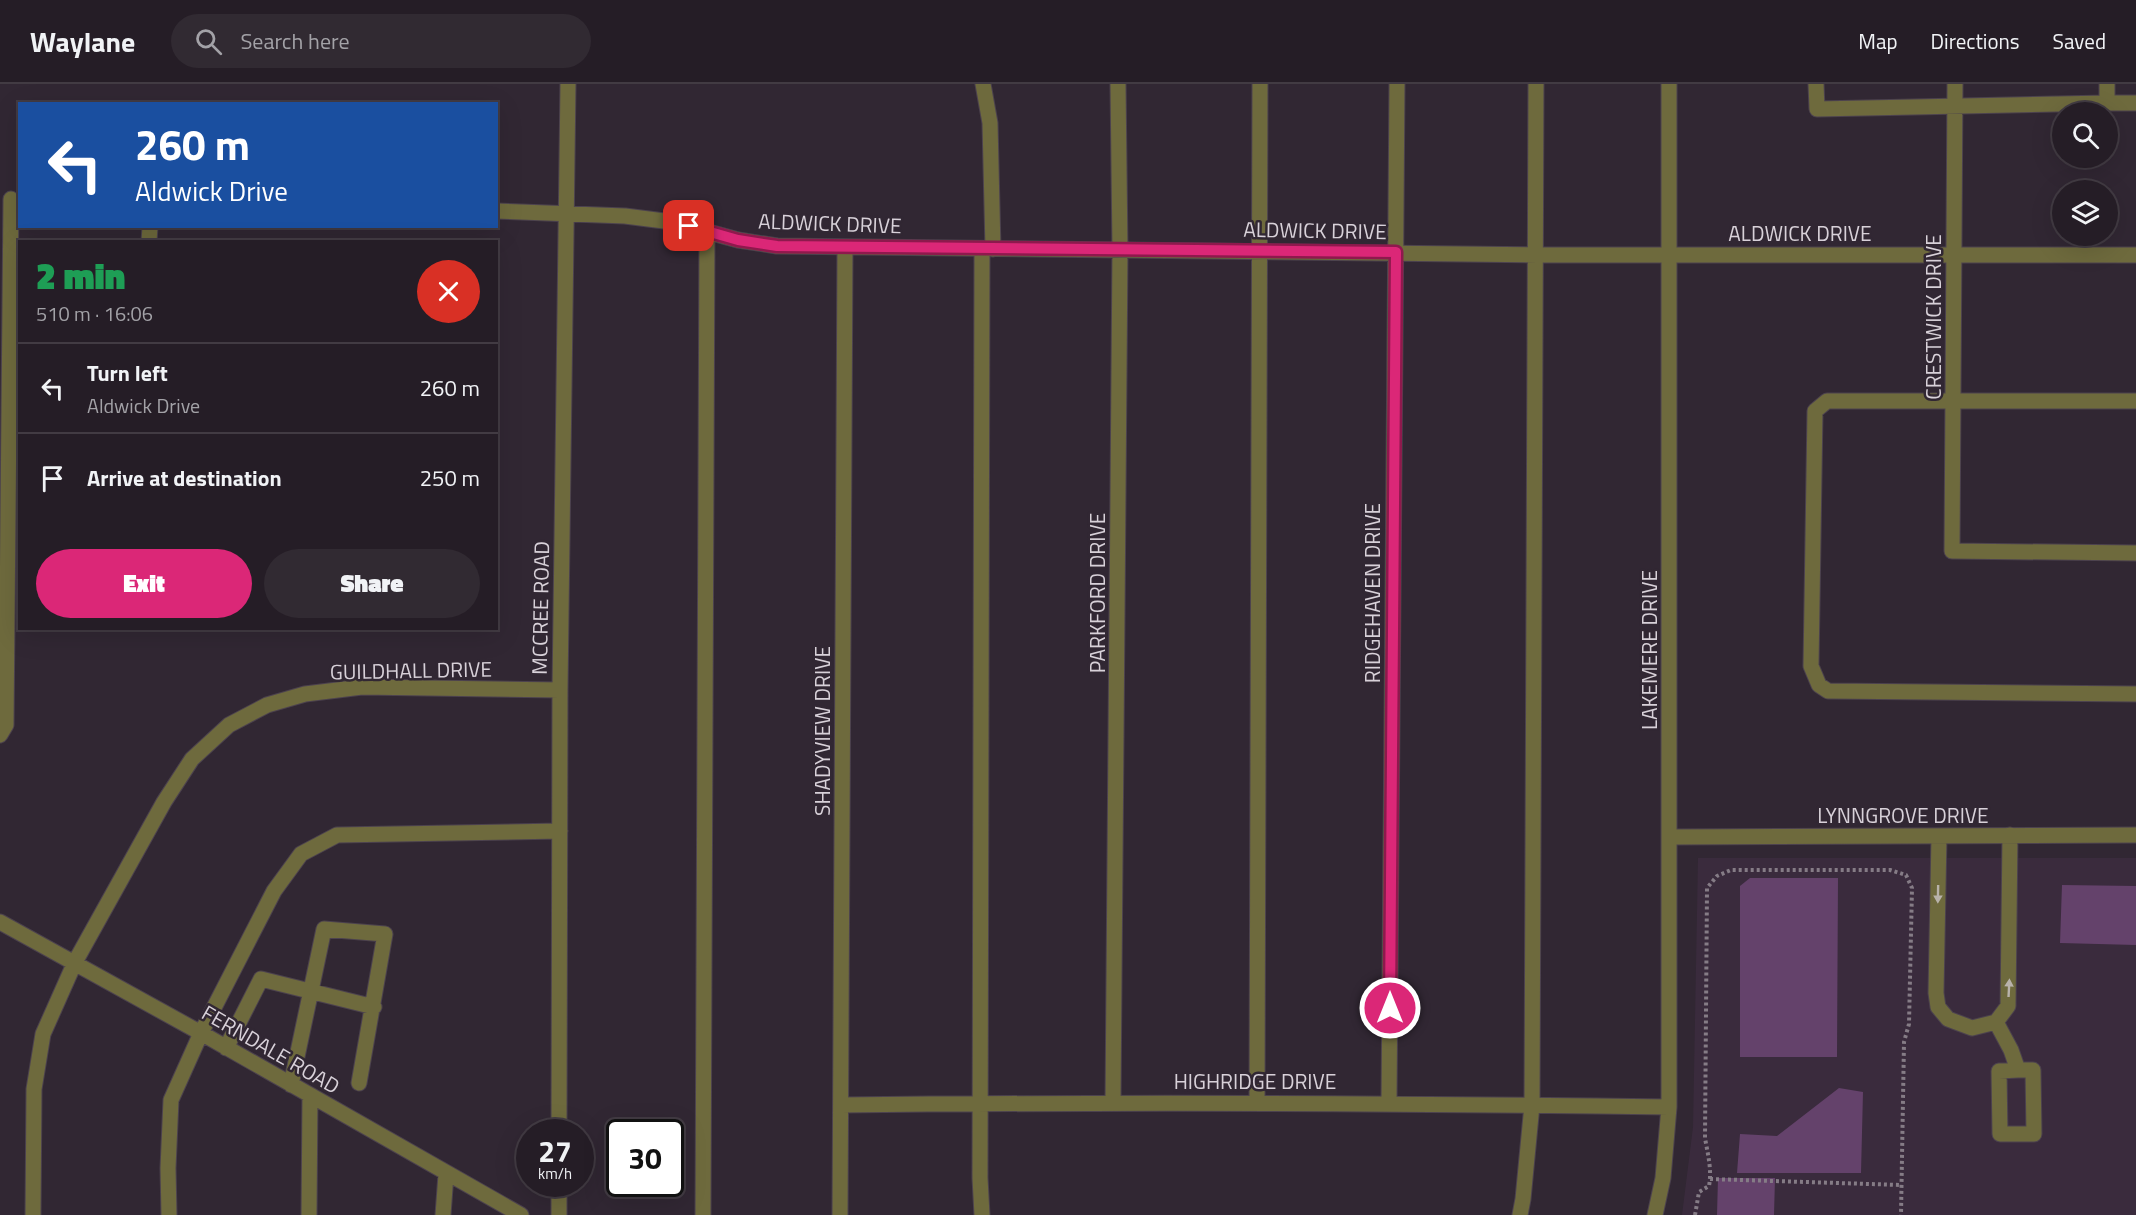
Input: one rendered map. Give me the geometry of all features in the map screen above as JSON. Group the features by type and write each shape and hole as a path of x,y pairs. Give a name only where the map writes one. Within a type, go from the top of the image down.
{"street":[{"name":"MCCREE ROAD","path":"559,1119 560,690 568,84"},
{"path":"982,1215 981,1103 990,123 983,84"},
{"name":"PARKFORD DRIVE","path":"1113,1102 1120,250 1118,84"},
{"path":"1257,1102 1260,84"},
{"name":"RIDGEHAVEN DRIVE","path":"1389,1102 1397,84"},
{"path":"1520,1215 1532,1105 1536,84"},
{"name":"LAKEMERE DRIVE","path":"1655,1215 1663,1178 1669,1107 1669,84"},
{"path":"1816,84 1817,109 2052,104"},
{"name":"CRESTWICK DRIVE","path":"1955,84 1952,551 2136,553"},
{"path":"2107,84 2107,102"},
{"path":"2118,103 2136,103"},
{"path":"0,735 6,725 10,199"},
{"name":"ALDWICK DRIVE","path":"498,211 625,216 672,222 738,240 777,246 1537,255 2136,255"},
{"path":"703,1215 707,231"},
{"name":"SHADYVIEW DRIVE","path":"840,1215 845,247"},
{"path":"2136,401 1827,401 1815,411 1811,666 1819,685 1828,691 2136,694"},
{"name":"GUILDHALL DRIVE","path":"33,1215 34,1089 43,1034 75,962 164,802 192,759 229,725 267,705 305,694 362,687 560,690"},
{"path":"169,1215 168,1168 171,1100 201,1033 274,891 301,854 337,835 560,831"},
{"path":"1939,836 1936,993 1938,1007 1948,1019 1972,1028 1995,1022 2008,1006 2010,835"},
{"name":"LYNNGROVE DRIVE","path":"1670,837 2136,835"},
{"name":"FERNDALE ROAD","path":"0,922 75,962 521,1215"},
{"path":"291,1085 324,929 386,934 359,1083"},
{"path":"226,1048 261,979 310,993 374,1007"},
{"path":"1995,1022 2011,1050 2018,1070"},
{"path":"2018,1070 2033,1070 2034,1134 2000,1134 1999,1071 2018,1070"},
{"path":"309,1215 310,1095"},
{"name":"HIGHRIDGE DRIVE","path":"841,1105 1389,1102 1669,1107"},
{"path":"442,1215 446,1174"},
{"path":"559,1197 559,1215"}],"path":[{"path":"1695,1215 1699,1192 1709,1186 1710,1179 1710,1163 1705,1138 1707,888 1717,876 1731,870 1890,870 1906,875 1912,888 1909,1024 1904,1042 1901,1215"},
{"path":"1710,1179 1901,1185"}],"shaded area":[{"path":"1698,858 2136,858 2136,1215 1682,1215 1693,1127"},
{"path":"1750,878 1838,878 1837,1057 1740,1057 1740,886"},
{"path":"2062,885 2136,886 2136,945 2060,943"},
{"path":"1839,1088 1863,1092 1861,1173 1737,1173 1740,1134 1777,1136"},
{"path":"1718,1178 1775,1178 1774,1215 1717,1215"}],"route":[{"path":"689,226 738,240 777,246 1396,252 1390,1008"}]}
